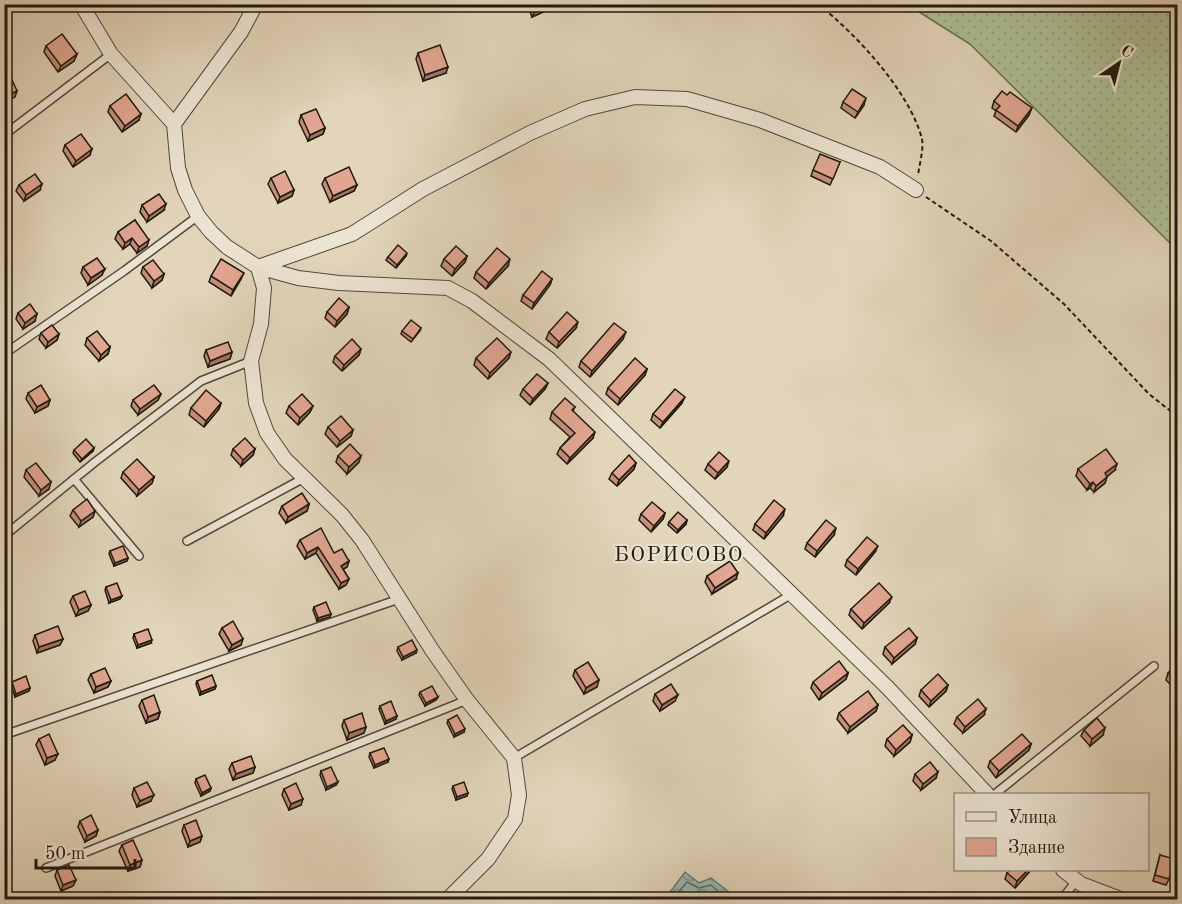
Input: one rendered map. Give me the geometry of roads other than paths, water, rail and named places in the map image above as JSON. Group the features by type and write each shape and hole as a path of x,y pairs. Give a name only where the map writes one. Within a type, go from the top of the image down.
{"street":[{"path":"81,4 111,54 174,124 178,168 185,190 198,216 227,247 258,267 298,278 339,283 448,288 472,301 549,359 888,688 985,793"},
{"path":"174,124 241,32 256,4"},
{"path":"258,267 352,234 423,189 530,133 585,109 635,97 687,99 760,120 880,167 916,190"},
{"path":"258,267 264,288 261,324 251,361 256,403 267,434 285,459 342,515 362,540 467,700 514,758 519,795 515,819 488,859 447,900"},
{"path":"1064,871 1077,880 1123,900"}],"lane":[{"path":"4,135 111,54"},
{"path":"4,354 124,271 198,216"},
{"path":"4,536 201,381 251,361"},
{"path":"187,541 304,478"},
{"path":"74,479 139,556"},
{"path":"514,758 792,594"},
{"path":"4,735 399,599"},
{"path":"997,793 1154,666"},
{"path":"46,868 467,700"},
{"path":"1061,900 1077,880"}],"water":[{"path":"685,872 699,883 711,878 738,899 665,899"}],"district":[{"name":"БОРИСОВО","path":"679,555"}]}
